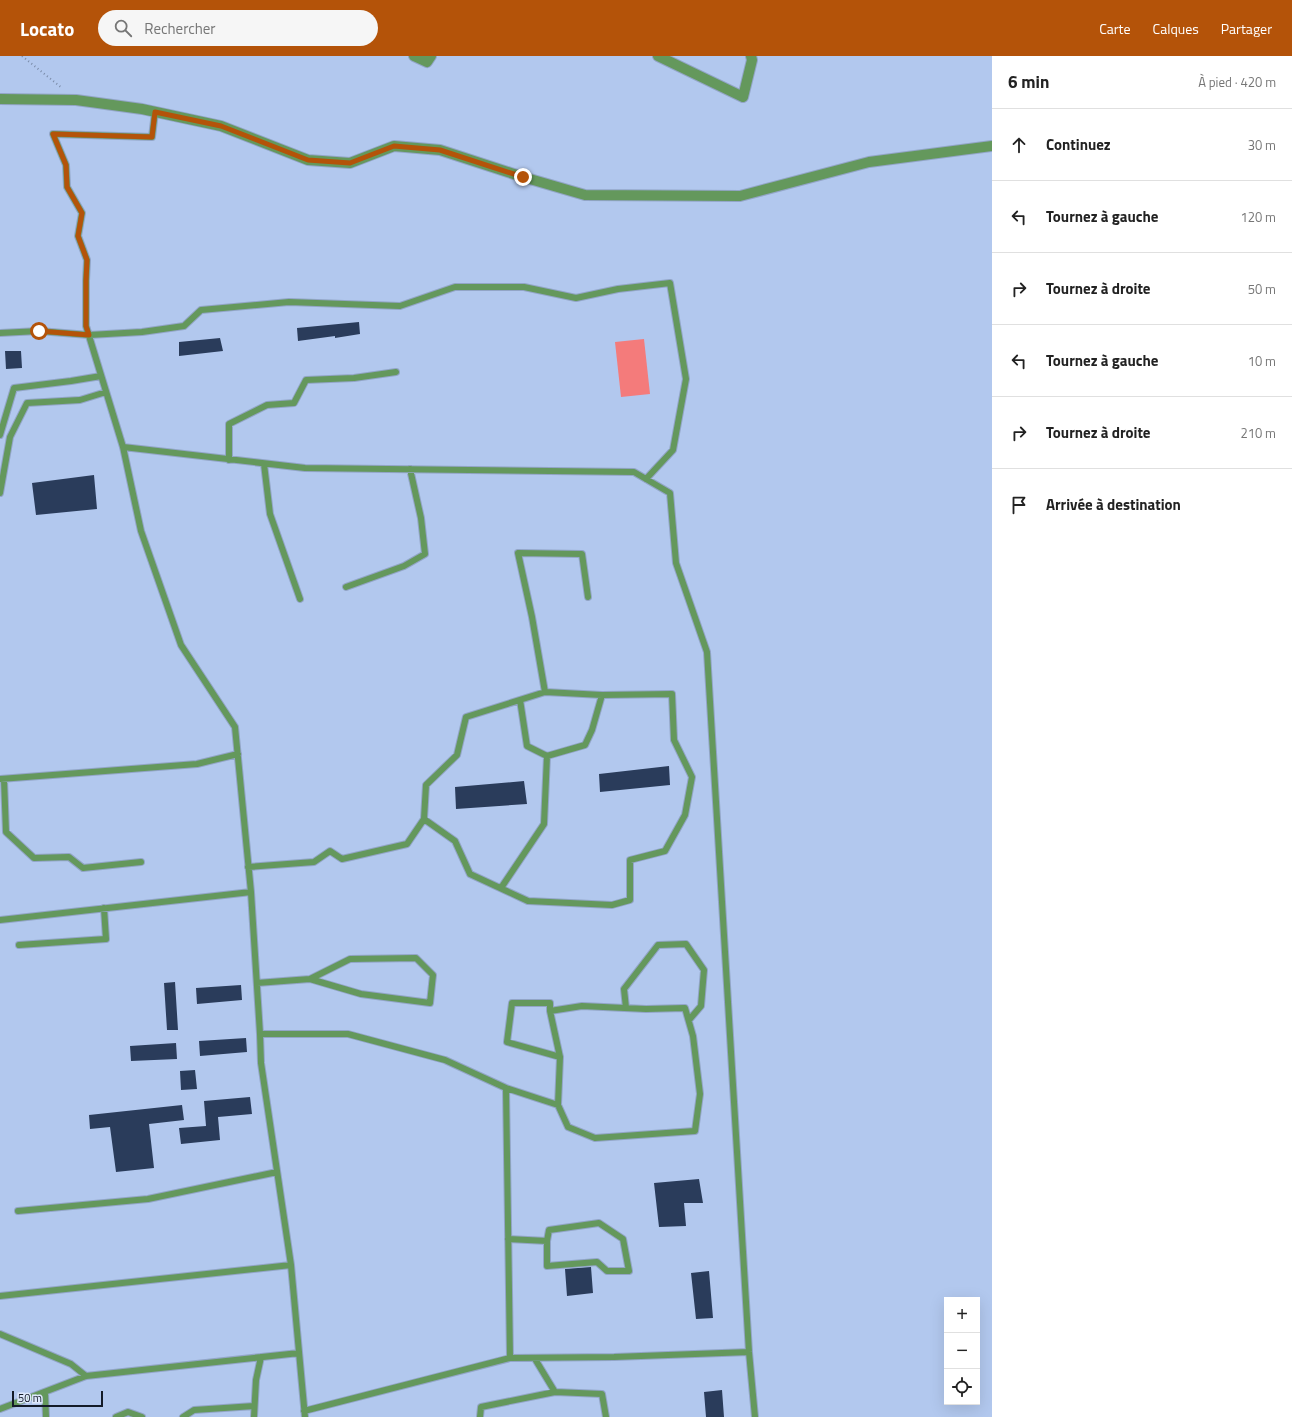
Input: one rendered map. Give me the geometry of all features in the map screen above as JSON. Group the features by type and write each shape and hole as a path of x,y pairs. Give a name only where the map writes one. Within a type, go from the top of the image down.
{"street":[{"path":"414,56 427,62 431,56"},
{"path":"658,56 743,96 752,60 751,56"},
{"path":"0,99 76,100 155,112 221,126 308,160 350,163 394,146 440,150 585,195 740,196 868,162 992,146"}],"lane":[{"path":"155,112 152,137 53,134 66,165 67,187 82,213 78,236 87,260 86,326 123,447 140,531 181,645 235,727 251,892 260,1034 260,1063 291,1265 305,1414 510,1358 535,1359 749,1352"},
{"path":"0,333 39,331 89,335 142,332 184,326 201,310 289,302 400,306 455,287 524,287 576,298 618,289 670,283 686,379 673,450 646,479"},
{"path":"230,460 229,424 267,405 294,403 306,380 354,378 396,372"},
{"path":"0,435 14,388 101,376"},
{"path":"0,492 10,436 27,403 80,400 106,392"},
{"path":"123,447 305,468 634,472 670,493 676,563 707,652 749,1352 755,1417"},
{"path":"264,464 270,514 300,599"},
{"path":"346,587 404,566 425,554 421,518 410,469"},
{"path":"545,692 532,617 518,553 582,554 588,597"},
{"path":"248,867 314,862 330,851 342,859 407,844 424,819 426,785 457,755 466,717 545,692 602,695 672,694 674,740 692,777 686,815 665,851 630,860 630,900 612,905 528,901 470,874 454,841 424,819"},
{"path":"520,700 527,746 547,756 585,745 592,730 602,695"},
{"path":"141,862 83,868 69,857 34,858 6,832 2,779 197,764 238,754"},
{"path":"501,888 544,824 547,756"},
{"path":"0,920 251,892"},
{"path":"19,945 106,939 104,908"},
{"path":"626,1008 624,989 658,945 686,944 704,970 701,1006 689,1020"},
{"path":"257,983 310,979 361,994 430,1003 433,976 416,958 350,959 310,979"},
{"path":"550,1011 582,1006 646,1009 686,1008 693,1036 700,1094 695,1130 595,1138 568,1128 558,1105 560,1057 550,1011 550,1003 512,1003 507,1042 560,1057"},
{"path":"260,1034 348,1034 445,1060 506,1088 558,1105"},
{"path":"506,1088 510,1358"},
{"path":"18,1211 148,1199 277,1172"},
{"path":"599,1223 623,1238 629,1271 607,1271 596,1262 547,1266 546,1241 549,1230 599,1223"},
{"path":"508,1239 546,1241"},
{"path":"0,1296 291,1265"},
{"path":"0,1334 71,1364 86,1376"},
{"path":"0,1409 86,1376 299,1353"},
{"path":"254,1417 260,1357"},
{"path":"535,1359 555,1392"},
{"path":"44,1392 46,1417"},
{"path":"480,1417 481,1407 555,1392 602,1394 606,1417"},
{"path":"183,1417 194,1410 254,1406"},
{"path":"116,1417 128,1412 142,1417"}],"path":[{"path":"22,56 76,100"}],"shaded area":[{"path":"644,339 650,394 621,397 615,342"}],"building":[{"path":"359,322 360,334 298,341 297,328"},
{"path":"220,338 223,351 179,356 179,342"},
{"path":"5,351 21,351 22,368 6,369"},
{"path":"94,475 97,509 36,515 32,483"},
{"path":"669,766 670,785 600,792 599,774"},
{"path":"524,781 527,804 456,809 455,787"},
{"path":"175,982 178,1030 167,1030 164,983"},
{"path":"241,985 242,1000 197,1004 196,988"},
{"path":"246,1038 247,1052 200,1056 199,1041"},
{"path":"176,1043 177,1059 131,1061 130,1046"},
{"path":"195,1070 197,1089 181,1090 180,1071"},
{"path":"250,1097 252,1114 218,1117 220,1140 181,1144 179,1128 206,1126 204,1101"},
{"path":"182,1105 184,1120 149,1124 154,1168 116,1172 110,1127 90,1129 89,1115"},
{"path":"699,1179 703,1203 684,1203 686,1226 659,1227 654,1183"},
{"path":"591,1267 593,1293 567,1296 565,1269"},
{"path":"709,1271 713,1318 696,1319 691,1273"},
{"path":"722,1390 724,1417 706,1417 704,1392"}],"route":[{"path":"39,331 89,335 86,326 87,260 78,236 82,213 67,187 66,165 53,134 152,137 155,112 221,126 308,160 350,163 394,146 440,150 523,177"}]}
